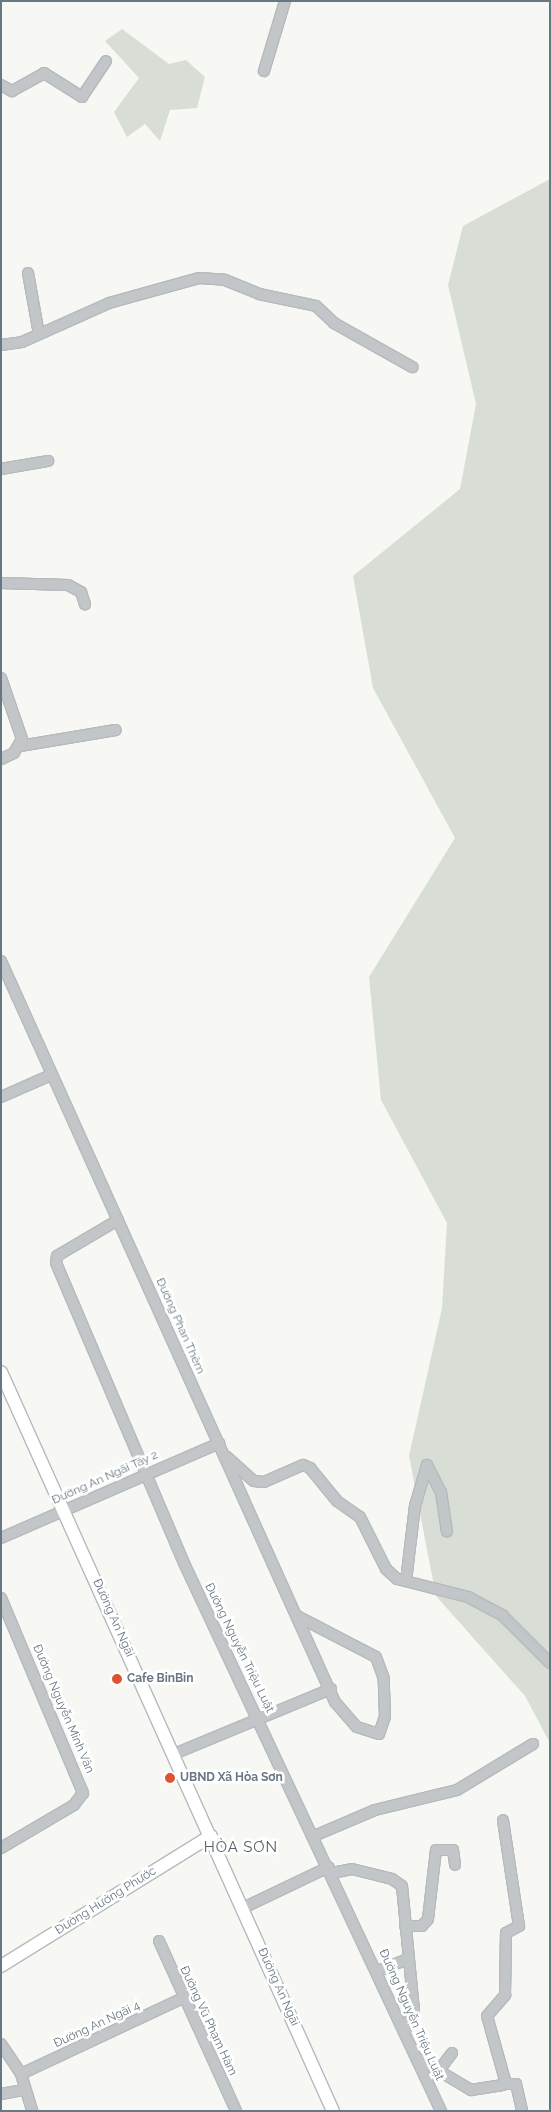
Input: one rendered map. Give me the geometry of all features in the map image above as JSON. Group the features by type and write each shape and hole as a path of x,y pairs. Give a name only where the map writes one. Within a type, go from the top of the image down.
{"main road":[{"name":"Đường An Ngãi","path":"1,1372 333,2111"},
{"name":"Đường Hưởng Phước","path":"1,1966 211,1836"}],"street":[{"path":"264,71 285,1"},
{"path":"1,85 12,91 44,73 82,97 106,61"},
{"path":"28,273 39,334"},
{"path":"1,345 39,334 109,303 183,280 225,280 266,296 316,306 334,322 412,367"},
{"path":"1,469 48,461"},
{"path":"1,583 68,585 81,592 85,604"},
{"path":"1,678 20,727 20,746"},
{"path":"1,759 20,746 116,730"},
{"name":"Đường Phan Thêm","path":"1,961 51,1075 227,1457 296,1616 331,1689 335,1702 357,1727 379,1734 385,1717 382,1667 357,1645 296,1616"},
{"path":"1,1097 51,1075"},
{"name":"Đường Nguyễn Triệu Luật","path":"118,1220 58,1256 56,1263 183,1561 260,1717 314,1836 406,2029 441,2111"},
{"name":"Đường An Ngãi Tây 2","path":"1,1538 63,1509 219,1443"},
{"path":"227,1457 254,1481 264,1482 303,1465 310,1468 337,1501 360,1517 386,1569 406,1581 468,1597 502,1616 550,1663"},
{"path":"406,1581 415,1506 427,1465 441,1492 447,1532"},
{"name":"Đường Nguyễn Minh Vân","path":"1,1598 83,1793 74,1806 1,1848"},
{"path":"1,1628 12,1623"},
{"path":"174,1754 331,1689"},
{"path":"314,1836 374,1810 457,1790 533,1744"},
{"path":"419,2059 440,2069 470,2090 502,2085 505,2080 488,2016 503,2001 504,1937 520,1922 503,1820"},
{"path":"405,1926 422,1926 428,1919 436,1850 452,1850 455,1865"},
{"path":"243,1908 330,1870 347,1868 397,1881 402,1889 414,2015 406,2029"},
{"name":"Đường Vũ Phạm Hàm","path":"159,1941 183,1998 236,2111"},
{"path":"378,1970 408,1959"},
{"name":"Đường An Ngãi 4","path":"21,2074 183,1998"},
{"path":"1,2044 21,2074 23,2090 32,2111"},
{"path":"440,2069 452,2052"},
{"path":"505,2080 516,2084 522,2111"},
{"path":"1,2094 23,2090"}],"shaded area":[{"path":"122,29 169,64 186,60 205,77 197,108 170,110 160,141 145,124 127,137 114,112 139,78 105,41"},
{"path":"550,179 550,1743 525,1696 436,1596 409,1456 442,1308 447,1223 381,1100 369,977 455,838 373,688 353,576 460,489 476,404 448,285 463,226"}],"place":[{"name":"Cafe BinBin","path":"117,1679"},
{"name":"UBND Xã Hòa Sơn","path":"170,1778"}],"district":[{"name":"HÒA SƠN","path":"241,1848"}]}
